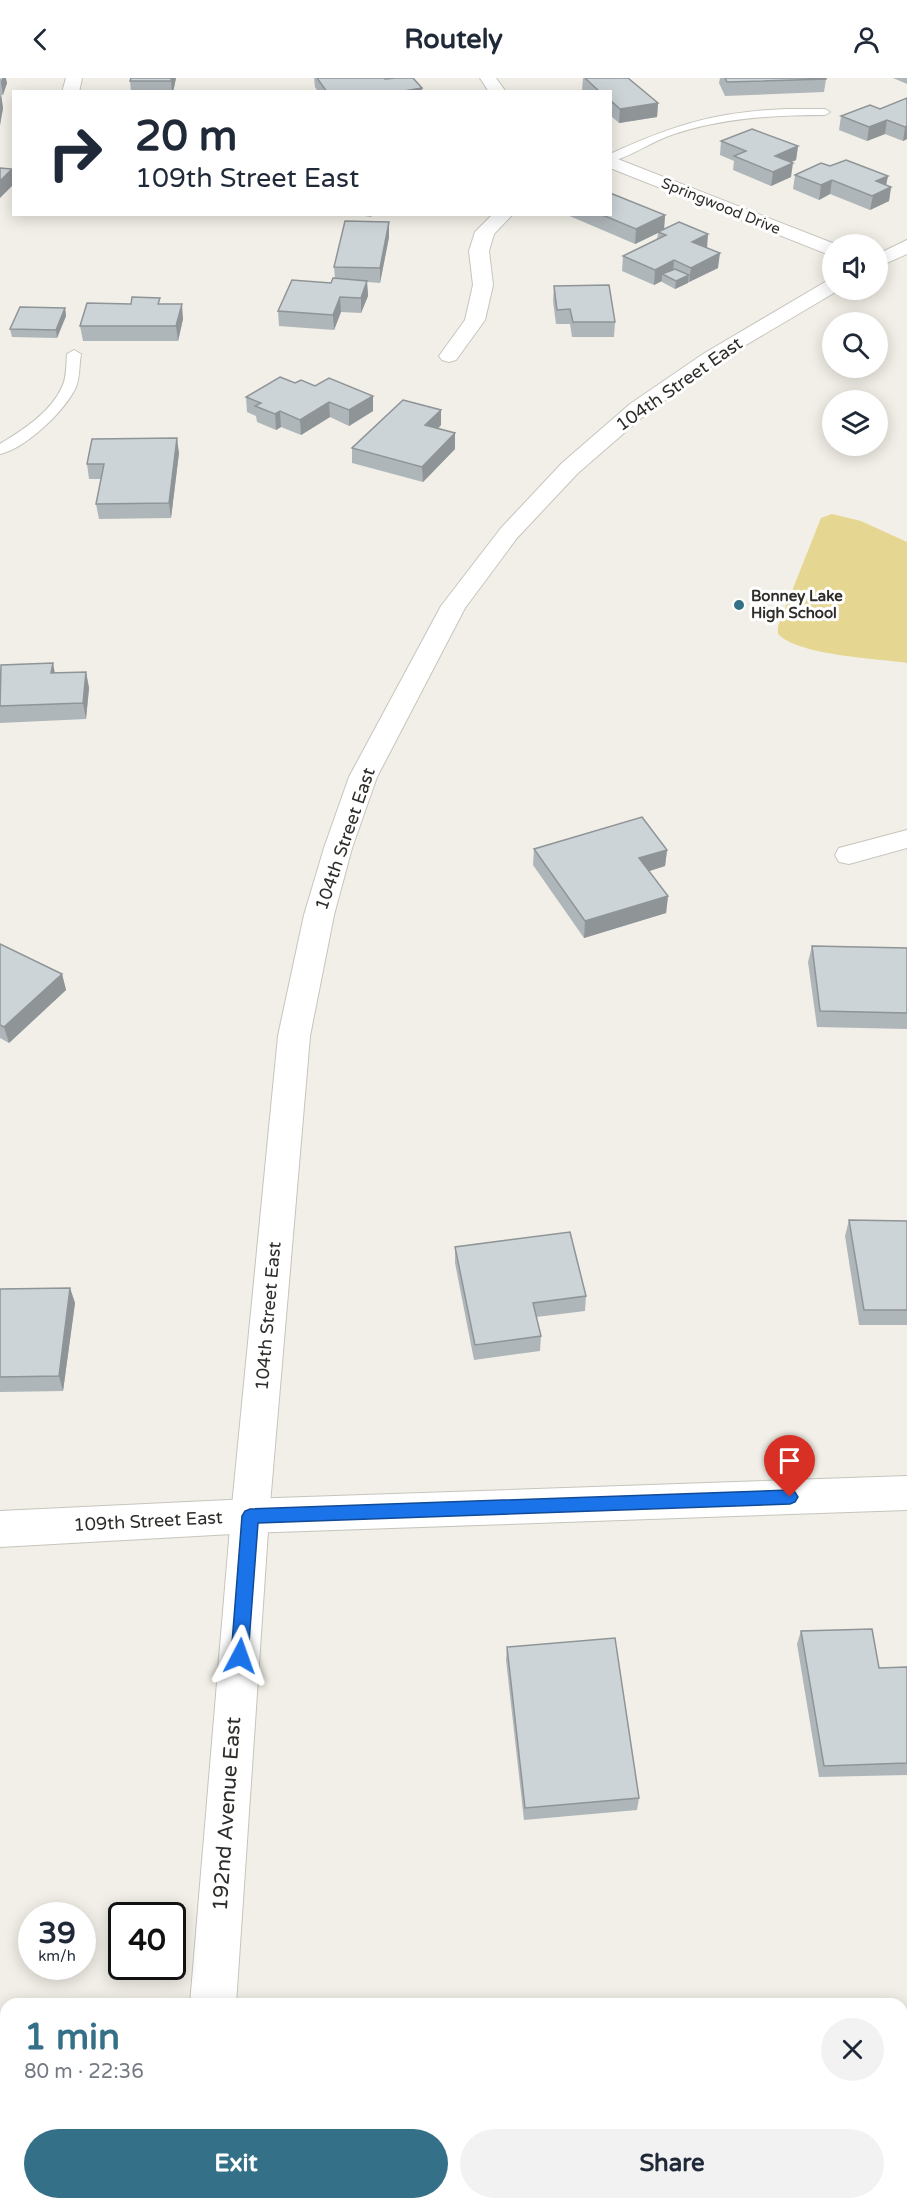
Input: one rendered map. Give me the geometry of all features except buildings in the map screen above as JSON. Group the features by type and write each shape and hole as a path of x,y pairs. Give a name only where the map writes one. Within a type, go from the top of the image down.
{"street":[{"name":"Springwood Drive","path":"613,164 822,246"},
{"path":"449,356 475,320 483,285 479,251 485,232 502,216"},
{"path":"888,256 907,246"},
{"name":"104th Street East","path":"250,1516 294,1036 319,915 338,848 363,777 453,606 509,533 570,468 638,409 710,358 822,292"},
{"path":"849,855 907,839"},
{"name":"109th Street East","path":"0,1528 250,1516 907,1493"},
{"name":"192nd Avenue East","path":"213,1998 250,1516"}],"lane":[{"path":"613,164 668,132 721,117 776,111 825,112"},
{"path":"0,450 20,438 47,415 63,396 70,385 74,354"}],"shaded area":[{"path":"832,514 861,521 907,542 907,663 820,652 789,641 778,634 778,626 821,518"}],"place":[{"name":"Bonney Lake High School","path":"739,605"}],"route":[{"path":"240,1656 250,1516 790,1497"}]}
